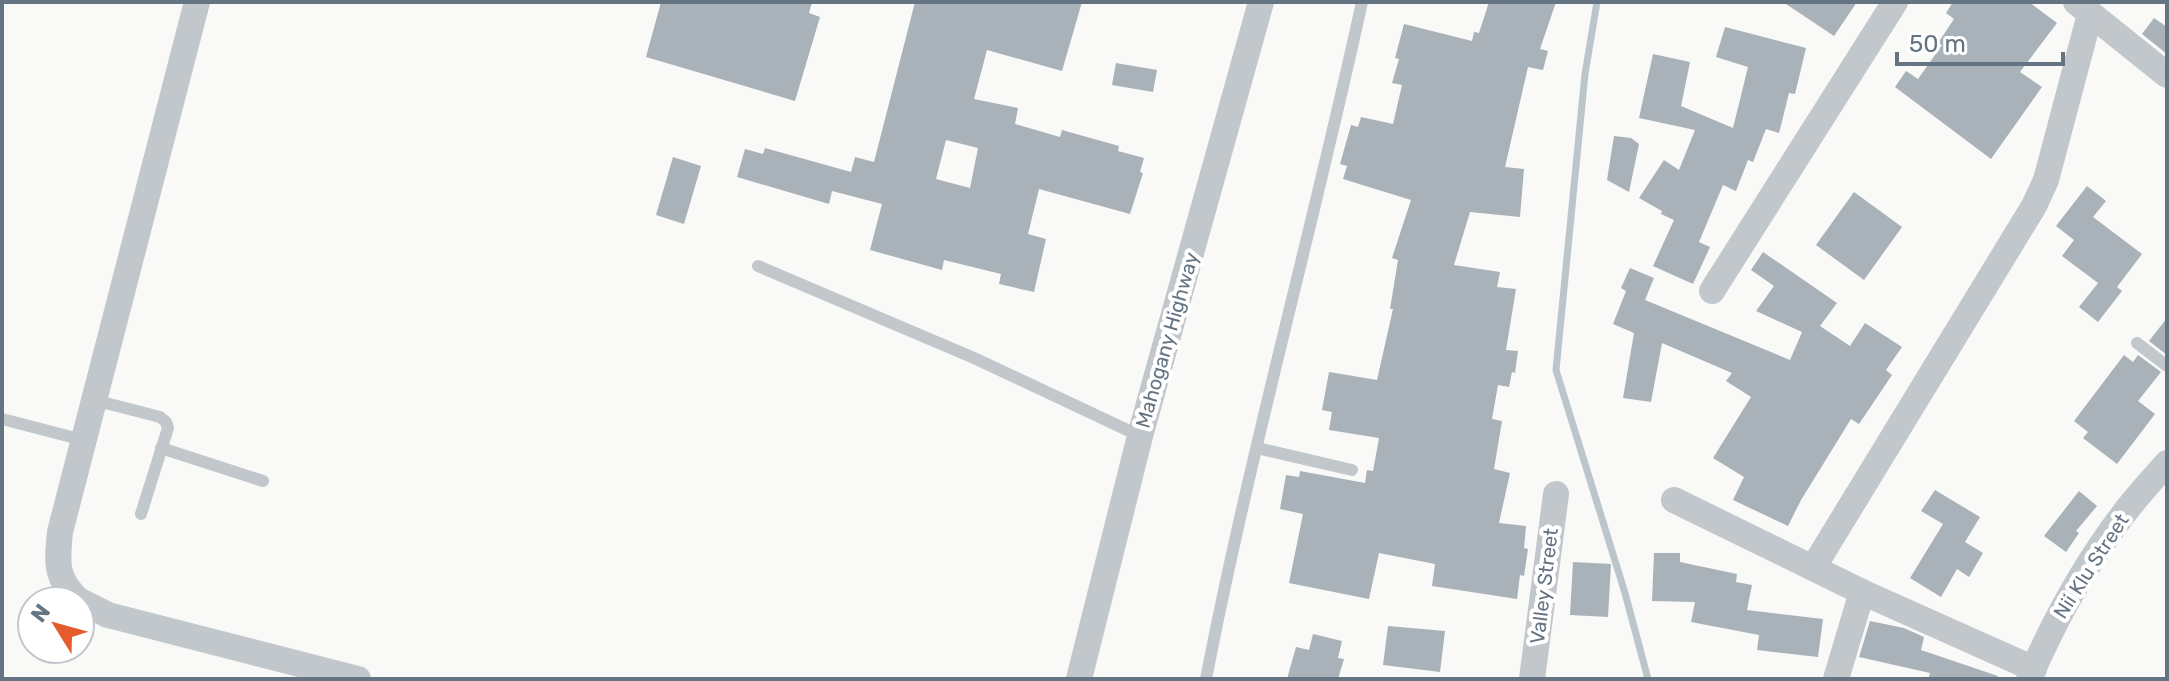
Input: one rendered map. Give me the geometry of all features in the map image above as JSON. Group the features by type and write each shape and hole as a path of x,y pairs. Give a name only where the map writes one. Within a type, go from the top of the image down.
{"street":[{"path":"65,585 59,575 57,558 60,532 197,2"},
{"name":"Mahogany Highway","path":"1079,679 1140,436 1261,2"},
{"path":"1712,291 1895,2"},
{"path":"1813,568 2034,206 2046,180 2083,8 2167,75"},
{"name":"Nii Klu Street","path":"2031,674 2056,620 2083,573 2122,515 2167,463"},
{"name":"Valley Street","path":"1532,679 1556,494"},
{"path":"1674,500 2031,674"},
{"path":"1836,679 1862,592"},
{"path":"96,609 108,615 358,679"}],"lane":[{"path":"1206,679 1228,568 1362,2"},
{"path":"758,266 974,358 1140,436"},
{"path":"2137,343 2167,366"},
{"path":"94,400 160,417 166,422 168,428 141,514"},
{"path":"2,419 83,440"},
{"path":"161,448 263,481"},
{"path":"1257,448 1352,470"}],"building":[{"path":"661,2 812,2 809,13 820,17 795,101 646,57"},
{"path":"915,2 1082,2 1062,71 987,50 974,99 1018,108 1015,124 1060,137 1062,130 1119,146 1118,151 1144,158 1140,172 1143,173 1130,214 1039,189 1028,234 1046,239 1034,292 999,284 1001,274 944,260 942,270 870,250 882,204 832,191 829,204 737,177 745,149 763,154 765,148 851,172 855,157 874,162","holes":["946,140 978,148 970,188 936,179"]},
{"path":"1489,2 1556,2 1540,49 1548,51 1543,70 1528,67 1505,167 1524,169 1520,217 1470,212 1454,265 1500,272 1497,287 1516,289 1506,350 1518,351 1515,373 1512,372 1509,387 1498,385 1492,419 1502,421 1494,469 1510,473 1499,523 1526,526 1524,548 1528,549 1517,599 1432,586 1435,564 1379,553 1369,599 1289,583 1303,514 1280,509 1286,475 1299,477 1300,471 1365,483 1367,470 1373,471 1379,438 1329,430 1332,412 1322,410 1329,372 1377,380 1393,309 1390,309 1398,260 1392,258 1411,200 1343,179 1347,166 1340,164 1351,125 1358,127 1361,117 1393,124 1402,85 1392,83 1404,24 1472,41 1474,32 1479,33"},
{"path":"1783,2 1857,2 1834,36"},
{"path":"1953,2 2029,2 2057,23 2020,72 2042,87 1991,159 1895,87 1906,71 1918,79 1942,45 1938,43 1954,19 1946,13"},
{"path":"2154,18 2167,27 2167,54 2142,34"},
{"path":"1725,27 1806,48 1795,94 1789,93 1779,133 1766,129 1753,162 1748,160 1736,191 1723,185 1699,242 1710,247 1693,284 1653,266 1674,220 1639,198 1664,160 1679,170 1695,130 1639,118 1653,54 1690,62 1681,106 1733,128 1748,67 1716,57"},
{"path":"1116,63 1157,70 1153,92 1112,85"},
{"path":"1614,136 1631,138 1639,144 1629,192 1607,180"},
{"path":"673,157 701,166 684,224 656,215"},
{"path":"2087,186 2106,201 2093,217 2142,254 2117,287 2122,291 2098,322 2079,307 2098,283 2062,256 2074,240 2056,226"},
{"path":"1854,192 1902,227 1864,280 1816,245"},
{"path":"1763,252 1837,303 1820,326 1850,346 1865,323 1902,347 1886,370 1892,375 1859,424 1851,419 1788,526 1733,500 1744,477 1713,458 1751,397 1726,381 1732,373 1662,343 1651,402 1623,398 1634,333 1613,324 1626,291 1621,288 1630,268 1654,278 1645,300 1790,360 1802,332 1756,311 1774,286 1751,270"},
{"path":"2167,318 2167,355 2149,341"},
{"path":"2124,355 2133,362 2138,355 2161,372 2138,401 2155,414 2117,464 2083,438 2088,432 2074,421"},
{"path":"1935,490 1980,517 1965,542 1983,553 1969,577 1957,569 1941,597 1910,578 1943,524 1921,511"},
{"path":"2079,491 2097,506 2076,531 2079,533 2066,552 2044,536"},
{"path":"1654,553 1680,553 1680,562 1737,574 1736,582 1752,585 1747,610 1823,619 1818,657 1757,650 1759,635 1691,622 1695,602 1652,601"},
{"path":"1573,562 1611,564 1608,617 1570,615"},
{"path":"1870,621 1904,628 1924,637 1921,650 1998,676 1997,679 1928,679 1930,673 1859,657"},
{"path":"1388,626 1445,631 1440,672 1383,665"},
{"path":"1313,634 1342,641 1338,658 1344,659 1338,679 1287,679 1296,647 1309,650"}],"waterway":[{"path":"1597,2 1585,74 1556,370 1625,593 1648,679"}]}
